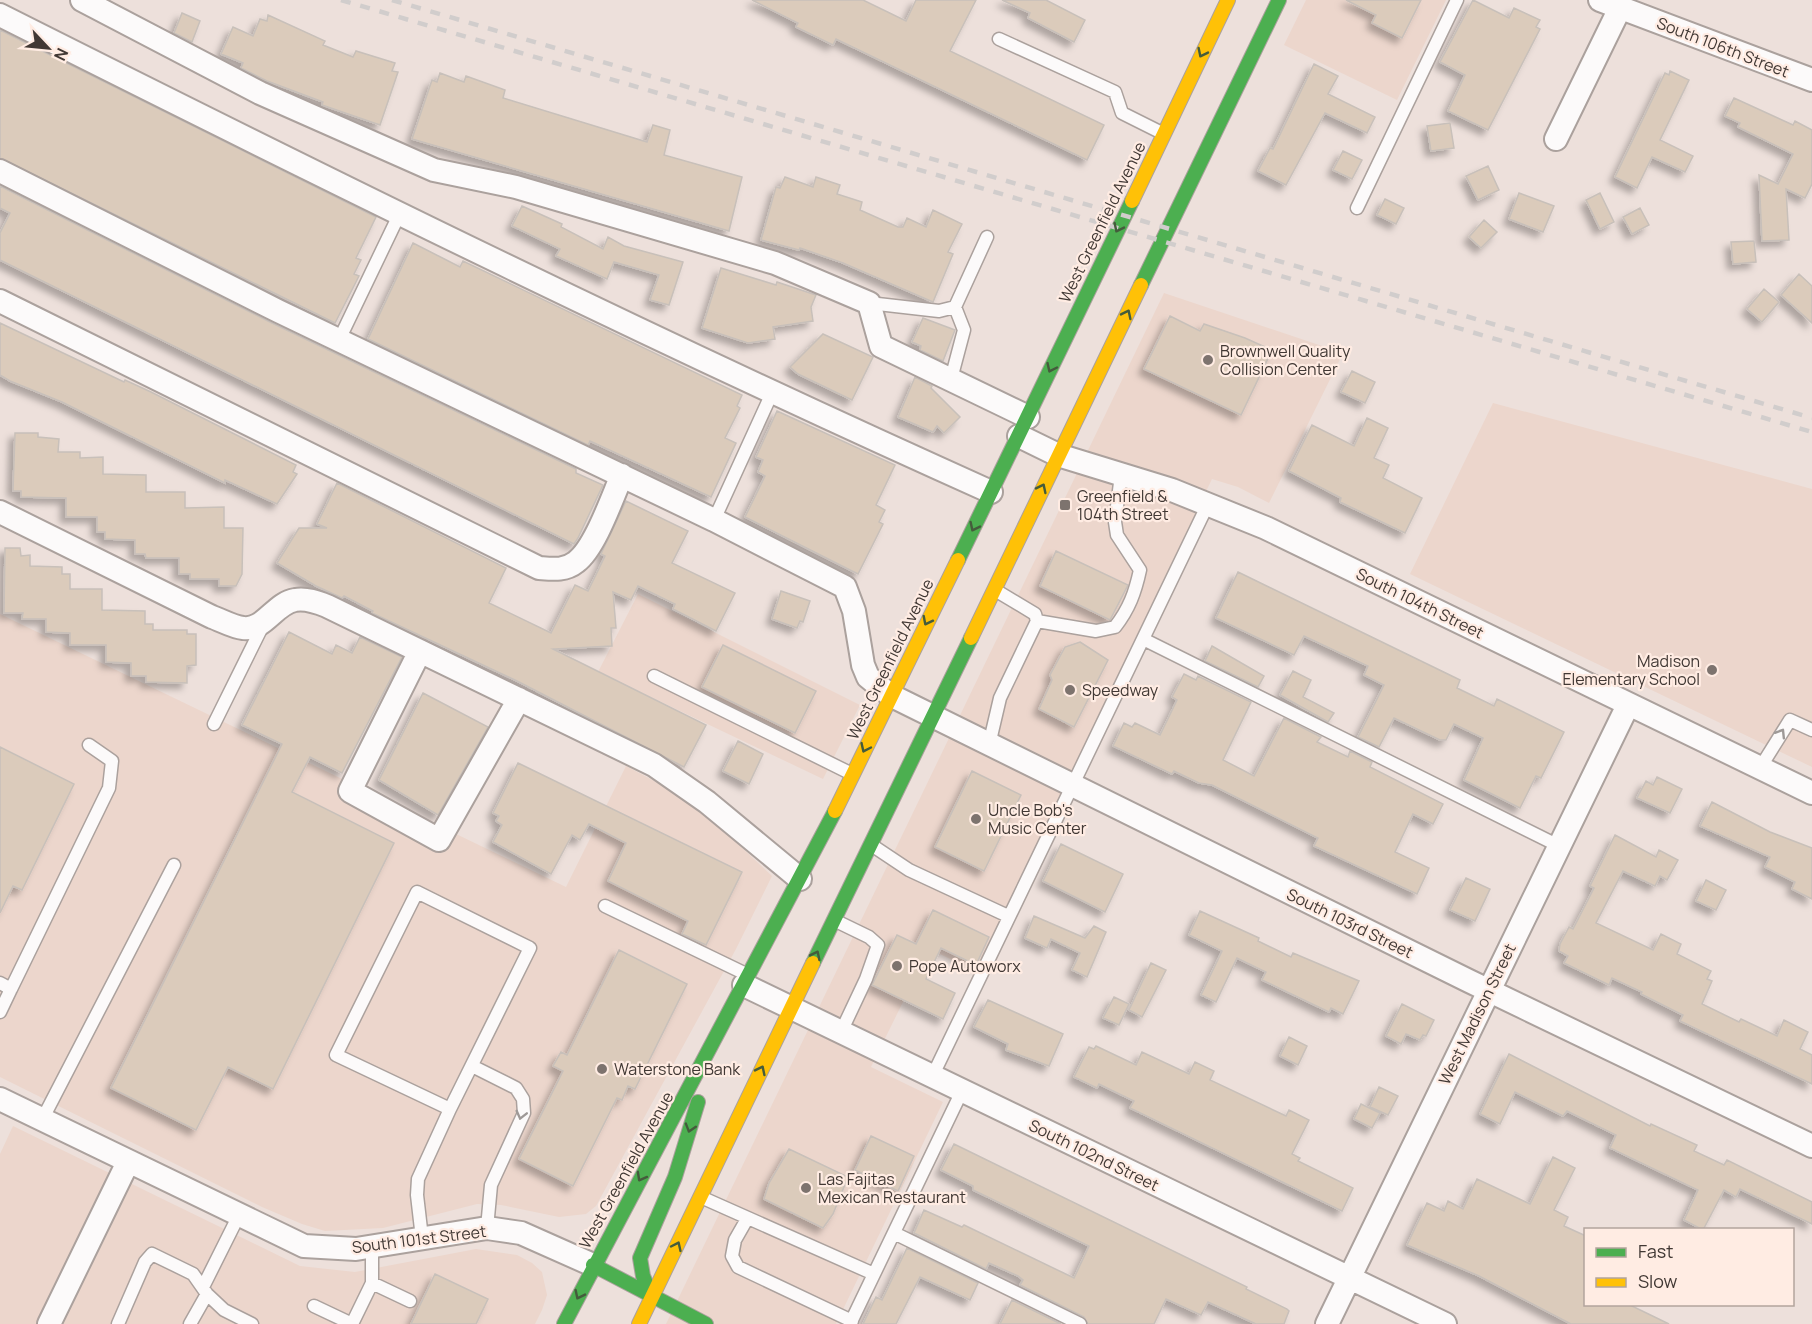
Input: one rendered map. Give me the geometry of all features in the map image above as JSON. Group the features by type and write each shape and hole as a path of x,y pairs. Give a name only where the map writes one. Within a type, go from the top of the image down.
{"main road":[{"name":"West Greenfield Avenue","path":"564,1324 593,1265 747,980 853,774 1228,0"},
{"path":"639,1324 869,844 1279,0"},
{"path":"652,1298 643,1276 640,1258 675,1177 698,1101 699,1071"},
{"name":"South 101st Street","path":"593,1265 652,1298 706,1324"}],"street":[{"path":"82,0 260,93 434,170 516,187 775,263 869,303"},
{"path":"1556,139 1610,4"},
{"name":"South 106th Street","path":"1610,4 1812,80"},
{"path":"0,15 399,215 772,393 991,492"},
{"name":"South 103rd Street","path":"0,171 339,340 714,520 845,587 854,611 863,665 868,677 890,696 1489,991 1812,1146"},
{"path":"0,300 539,568 557,570 575,563 586,551 622,475"},
{"name":"South 104th Street","path":"869,303 881,346 951,379 1023,427 1058,455 1208,504 1266,528 1812,793"},
{"path":"0,512 212,617 244,629 264,622 277,608 294,600 309,600 327,606 654,765 707,802 800,879"},
{"path":"420,651 350,791 439,840 519,699"},
{"name":"West Madison Street","path":"1327,1324 1628,705"},
{"name":"South 102nd Street","path":"747,980 791,1007 932,1077 1444,1324"},
{"name":"South 101st Street","path":"0,1099 304,1246 356,1249 487,1228 520,1233 593,1265"},
{"path":"49,1324 128,1162"}],"lane":[{"path":"1357,208 1457,0"},
{"path":"999,39 1115,92 1122,113 1163,133"},
{"path":"339,340 399,215"},
{"path":"951,379 963,330 955,307 987,237"},
{"path":"869,303 939,311 955,307"},
{"path":"714,520 772,393"},
{"path":"1037,621 1096,631 1115,627 1125,614 1135,594 1140,570 1117,535 1115,522 1121,475"},
{"path":"932,1077 1208,504"},
{"path":"989,746 1000,698 1037,621 1035,614 994,589"},
{"path":"214,724 264,622"},
{"path":"1143,639 1560,846"},
{"path":"654,676 853,774"},
{"path":"1760,768 1790,720 1812,730"},
{"path":"0,1012 6,986 109,788 112,761 88,745"},
{"path":"869,844 909,870 1008,916"},
{"path":"42,1120 174,865"},
{"path":"422,1238 417,1195 418,1179 450,1108 530,948 417,892 336,1055 450,1108"},
{"path":"605,906 747,980"},
{"path":"833,919 869,937 878,945 866,979 841,1032"},
{"path":"472,1066 516,1088 523,1099 524,1113 491,1185 487,1228"},
{"path":"747,1218 735,1240 732,1256 738,1267 851,1323 962,1091"},
{"path":"700,1196 781,1234 804,1240 874,1274"},
{"path":"190,1324 239,1215"},
{"path":"894,1233 1080,1324"},
{"path":"314,1306 353,1324 372,1283 372,1247"},
{"path":"118,1324 146,1262 152,1254 193,1274 224,1310 252,1324"},
{"path":"372,1283 410,1301"}],"shaded area":[{"path":"1306,0 1446,0 1397,100 1284,45"},
{"path":"1164,293 1343,353 1269,503 1238,487 1212,479 976,971 929,949 871,1067 943,1102 836,1324 666,1324"},
{"name":"Madison Elementary School","path":"1493,403 1812,489 1812,767 1410,574"},
{"path":"638,594 860,705 823,779 598,672"},
{"path":"0,614 566,887 626,766 694,802 772,876 736,949 596,1206 586,1214 559,1217 501,1205 477,1204 383,1228 325,1231 262,1207 0,1077"},
{"path":"13,1126 300,1266 355,1272 476,1249 517,1255 532,1263 542,1272 547,1295 535,1324 0,1324 0,1154"}],"building":[{"path":"752,0 863,0 906,21 916,0 976,0 950,51 1104,125 1087,160 836,39 833,45 796,27 798,23"},
{"path":"1002,0 1046,0 1085,20 1074,42 1028,18 1030,13"},
{"path":"1346,0 1421,0 1402,38 1372,23 1376,15"},
{"path":"1473,0 1509,18 1514,8 1540,20 1536,27 1540,29 1488,130 1448,111 1465,75 1440,62"},
{"path":"182,13 200,21 192,42 174,33"},
{"path":"268,15 325,41 323,45 353,57 356,51 395,63 392,71 398,72 380,125 322,105 323,102 267,81 241,68 243,63 221,54 233,27 253,36 260,19 267,21"},
{"path":"0,30 376,217 356,258 361,260 354,274 359,276 335,323 0,158"},
{"path":"1314,64 1338,76 1328,94 1375,117 1367,133 1325,113 1286,185 1258,171 1270,148 1273,149"},
{"path":"1670,71 1689,80 1660,140 1693,156 1685,172 1652,157 1637,188 1615,177 1665,73 1669,75"},
{"path":"440,73 464,82 466,76 505,90 503,98 647,142 653,125 670,130 664,155 742,177 729,231 412,139 432,80 437,82"},
{"path":"1734,98 1793,125 1795,121 1812,130 1812,184 1805,198 1786,189 1789,240 1762,241 1759,175 1778,184 1793,154 1738,127 1740,123 1725,116"},
{"path":"1450,123 1454,148 1431,151 1427,126"},
{"path":"1343,151 1362,160 1352,179 1333,170"},
{"path":"1488,166 1499,190 1478,200 1466,176"},
{"path":"785,177 813,187 816,177 840,185 837,194 862,202 860,210 898,227 903,227 907,218 926,227 933,210 962,224 948,252 953,254 933,302 843,263 800,248 799,250 761,240 776,187 780,188"},
{"path":"0,186 272,323 576,469 576,473 603,485 578,538 574,544 0,260 0,233 10,213 0,208"},
{"path":"1519,193 1554,206 1543,232 1509,219"},
{"path":"1600,193 1614,222 1600,229 1586,200"},
{"path":"1385,199 1404,208 1396,224 1377,215"},
{"path":"522,206 562,224 561,227 603,249 608,237 624,246 683,262 669,305 650,300 659,275 614,262 607,279 556,256 560,249 512,226"},
{"path":"1640,208 1649,225 1632,234 1623,217"},
{"path":"1484,220 1497,232 1481,248 1469,237"},
{"path":"1754,241 1756,262 1733,264 1731,242"},
{"path":"413,243 460,267 463,261 742,395 737,406 740,408 725,438 736,443 711,497 590,441 588,445 368,339"},
{"path":"721,268 776,285 777,282 816,295 811,307 813,321 773,327 775,339 748,343 702,328"},
{"path":"1799,274 1812,286 1812,323 1781,295"},
{"path":"1764,289 1779,302 1762,322 1747,309"},
{"name":"Brownwell Quality Collision Center","path":"1170,316 1200,331 1204,324 1272,350 1241,415 1144,369"},
{"path":"923,318 955,330 943,361 920,350 921,346 912,342"},
{"path":"0,323 124,382 125,380 151,392 296,465 293,472 297,474 277,504 225,480 225,483 62,402 10,381 0,375"},
{"path":"823,334 873,357 852,400 798,374 790,367"},
{"path":"1352,371 1375,382 1365,403 1341,392"},
{"path":"915,377 932,386 931,388 960,417 944,433 937,426 933,432 898,417"},
{"path":"777,411 895,465 876,505 885,510 879,522 883,524 858,574 745,517 765,476 758,472 763,460 756,457"},
{"path":"1367,418 1388,428 1374,458 1389,465 1383,478 1422,498 1405,533 1340,502 1341,498 1289,471 1312,425 1354,446"},
{"path":"15,433 38,433 38,437 59,439 58,452 80,452 80,458 103,457 103,474 146,475 146,492 185,492 185,508 224,507 224,528 243,528 242,574 236,586 219,586 219,579 190,579 190,574 179,574 179,558 146,558 145,554 135,554 135,540 105,539 105,532 97,532 97,517 66,517 66,498 21,497 21,491 13,491"},
{"path":"337,483 506,568 489,603 551,633 575,585 588,591 605,556 601,554 626,501 688,531 672,563 735,593 716,631 673,609 675,604 638,586 631,600 613,592 616,628 611,628 612,646 553,649 706,725 684,767 517,681 372,613 373,611 344,596 342,598 316,586 277,563 299,528 327,528 317,524"},
{"path":"5,548 20,548 21,556 30,555 30,566 62,567 62,574 70,574 70,589 102,589 102,610 145,611 145,624 153,624 153,630 187,630 187,634 196,634 196,665 187,666 187,683 146,682 146,676 131,676 131,663 106,662 106,645 70,645 70,633 46,632 46,619 22,619 23,613 4,613"},
{"path":"1056,551 1128,585 1110,620 1040,586"},
{"path":"1238,572 1460,680 1457,688 1494,706 1497,699 1564,732 1541,778 1536,776 1520,808 1464,780 1483,738 1454,724 1446,740 1440,740 1394,718 1379,747 1358,737 1384,685 1364,675 1368,666 1304,636 1294,655 1216,618"},
{"path":"781,591 810,601 803,622 800,621 797,628 772,619"},
{"path":"289,632 332,654 336,645 352,653 360,637 402,657 342,773 310,757 292,792 394,843 273,1089 228,1067 196,1130 111,1088 282,744 242,725"},
{"name":"Speedway","path":"1080,642 1108,660 1074,727 1039,709 1052,680 1050,675 1065,647"},
{"path":"723,645 816,691 795,733 702,687"},
{"path":"1212,646 1264,676 1258,687 1205,661"},
{"path":"1293,671 1311,680 1303,697 1334,713 1328,722 1280,695"},
{"path":"1184,674 1196,680 1198,676 1251,702 1223,760 1254,776 1284,718 1321,737 1317,742 1348,757 1350,751 1372,762 1370,767 1443,804 1433,824 1413,814 1395,852 1429,868 1417,894 1314,846 1318,838 1212,785 1199,783 1174,771 1172,774 1113,746 1124,723 1132,727 1135,723 1160,735 1177,700 1172,697"},
{"path":"423,693 488,727 438,815 379,780"},
{"path":"738,741 763,754 749,784 723,771"},
{"path":"0,747 74,784 22,890 13,886 0,913"},
{"path":"518,763 742,872 706,945 682,934 688,921 608,881 626,843 589,824 580,840 572,835 551,874 493,842 502,825 496,821 499,816 493,813"},
{"path":"972,771 1021,795 984,871 935,847"},
{"path":"1657,777 1682,789 1670,813 1637,798 1646,781 1653,785"},
{"path":"1712,802 1770,832 1812,848 1812,899 1792,889 1795,882 1765,867 1770,857 1700,826"},
{"path":"1615,835 1656,857 1659,850 1678,860 1667,880 1660,876 1655,886 1623,871 1596,923 1653,950 1661,934 1681,944 1677,954 1711,971 1707,979 1712,981 1702,1004 1739,1022 1741,1019 1777,1036 1784,1020 1808,1032 1800,1049 1812,1055 1812,1084 1680,1021 1683,1015 1641,994 1642,992 1612,978 1609,985 1564,963 1568,956 1559,951 1560,944 1569,927 1573,929 1594,888 1590,886"},
{"path":"1061,844 1123,874 1105,912 1043,881"},
{"path":"1466,878 1490,889 1475,921 1450,910"},
{"path":"1706,880 1726,890 1716,910 1696,901"},
{"path":"933,910 989,937 976,965 941,948 926,979 955,993 943,1019 872,985 897,935 916,944"},
{"path":"1200,911 1259,938 1258,941 1291,957 1293,953 1359,981 1343,1014 1331,1008 1329,1012 1262,980 1266,972 1237,958 1216,1002 1201,995 1222,951 1189,935"},
{"path":"1034,916 1085,938 1094,926 1106,932 1087,977 1072,970 1080,953 1051,939 1047,948 1025,938"},
{"name":"Waterstone Bank","path":"619,950 687,984 635,1089 628,1086 622,1100 617,1098 573,1186 519,1159 563,1071 553,1066 561,1052 567,1055"},
{"path":"1151,963 1166,970 1142,1017 1129,1010"},
{"path":"1114,997 1129,1004 1119,1025 1103,1018"},
{"path":"988,1000 1063,1034 1049,1066 1006,1050 1008,1044 974,1027"},
{"path":"1402,1004 1434,1020 1426,1036 1423,1035 1420,1040 1406,1034 1401,1044 1386,1036"},
{"path":"1289,1037 1307,1046 1298,1065 1280,1056"},
{"path":"1096,1046 1136,1065 1142,1052 1189,1074 1195,1062 1214,1071 1210,1080 1286,1116 1289,1110 1309,1120 1292,1154 1300,1158 1298,1161 1353,1188 1342,1211 1130,1108 1134,1101 1099,1084 1097,1088 1074,1077 1089,1047 1094,1049"},
{"path":"1509,1054 1650,1126 1651,1124 1697,1145 1694,1151 1724,1165 1727,1160 1812,1202 1812,1224 1740,1189 1736,1197 1724,1190 1704,1228 1699,1228 1684,1220 1698,1190 1610,1148 1616,1135 1567,1111 1563,1116 1515,1092 1500,1124 1480,1114"},
{"path":"1379,1087 1398,1096 1388,1115 1370,1107"},
{"path":"1361,1104 1380,1113 1372,1128 1354,1119"},
{"path":"871,1136 914,1156 898,1191 855,1170"},
{"path":"954,1144 1247,1287 1246,1289 1289,1311 1284,1324 1256,1324 1208,1302 1201,1315 1166,1299 1154,1324 1088,1324 1084,1317 1020,1285 1023,1280 1018,1276 989,1263 986,1269 914,1233 924,1210 962,1227 964,1225 1074,1278 1089,1246 973,1190 973,1186 941,1170"},
{"name":"Las Fajitas Mexican Restaurant","path":"789,1149 848,1177 833,1214 823,1228 764,1199 769,1183"},
{"path":"1553,1157 1575,1168 1554,1210 1568,1217 1564,1226 1584,1235 1584,1306 1632,1306 1669,1324 1571,1324 1479,1276 1407,1245 1427,1203 1444,1211 1448,1201 1463,1209 1477,1179 1530,1204"},
{"path":"907,1248 978,1283 970,1300 920,1277 896,1324 863,1324 876,1297 882,1300"},
{"path":"435,1274 488,1299 476,1324 411,1324"},
{"path":"1012,1300 1061,1324 1000,1324"}],"railway":[{"path":"341,0 1812,432"},
{"path":"392,0 1812,418"}],"traffic: fast":[{"path":"1141,285 1279,0"},
{"path":"958,560 1132,201"},
{"path":"813,963 971,638"},
{"path":"564,1324 835,811"},
{"path":"652,1298 643,1276 640,1258 675,1177 698,1102"},
{"path":"593,1265 706,1324"}],"traffic: slow":[{"path":"1132,201 1228,0"},
{"path":"971,638 1141,285"},
{"path":"835,811 958,560"},
{"path":"639,1324 813,963"}],"place":[{"name":"Brownwell Quality Collision Center","path":"1208,360"},
{"name":"Greenfield & 104th Street","path":"1065,505"},
{"name":"Madison Elementary School","path":"1712,670"},
{"name":"Speedway","path":"1070,690"},
{"name":"Uncle Bob's Music Center","path":"976,819"},
{"name":"Pope Autoworx","path":"897,966"},
{"name":"Waterstone Bank","path":"602,1069"},
{"name":"Las Fajitas Mexican Restaurant","path":"806,1188"}]}
